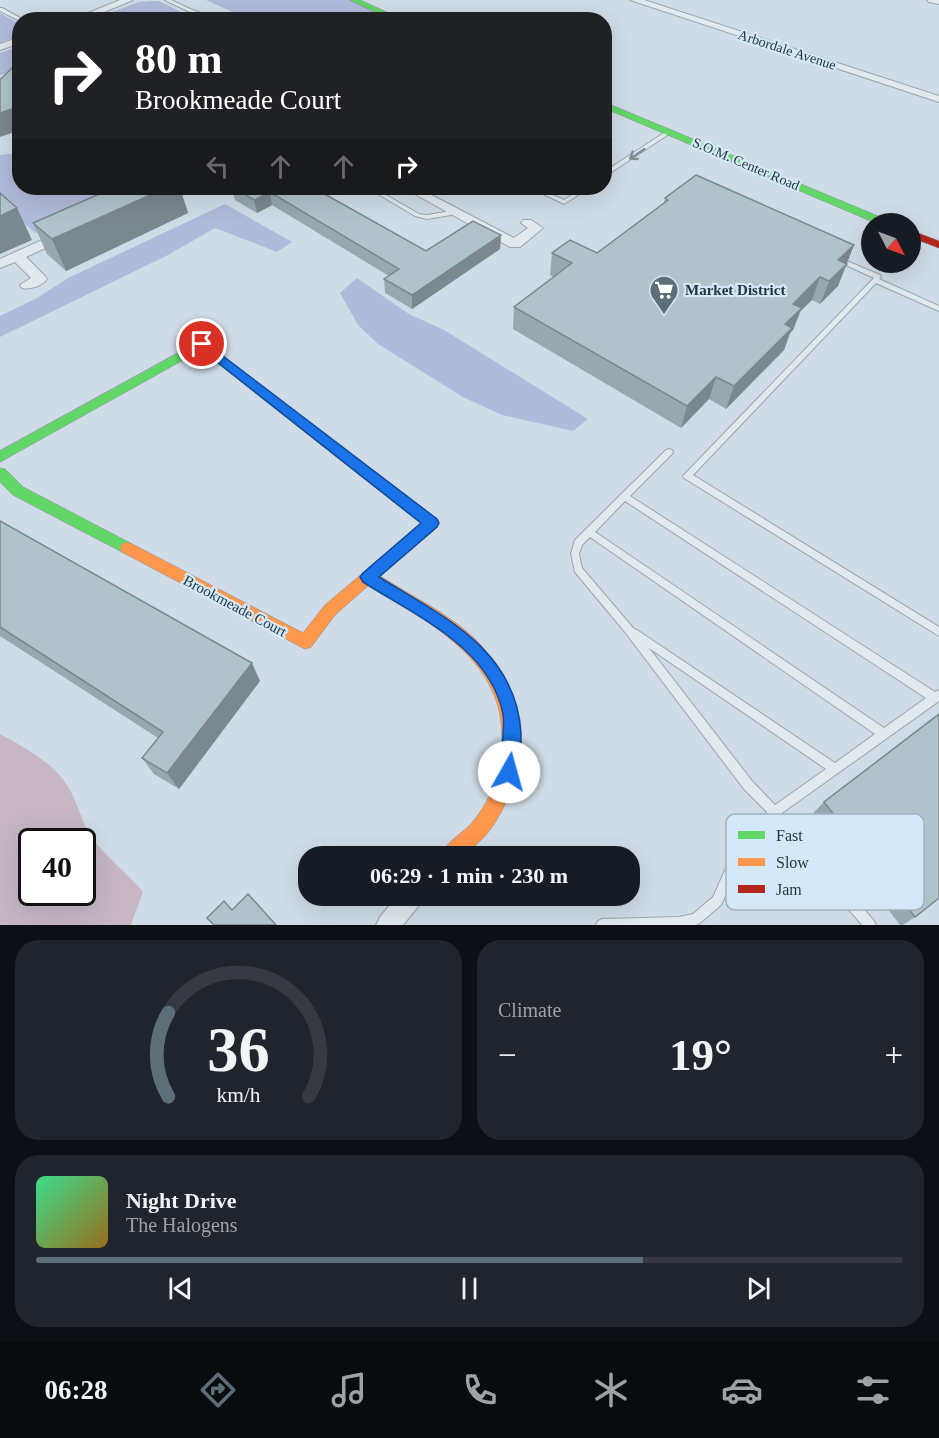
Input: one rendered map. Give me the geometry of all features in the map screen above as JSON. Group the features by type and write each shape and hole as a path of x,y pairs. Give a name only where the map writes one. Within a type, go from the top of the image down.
{"street":[{"path":"96,12 128,0"},
{"path":"354,0 382,12"},
{"name":"Arbordale Avenue","path":"635,0 939,99"},
{"path":"932,0 939,1"},
{"name":"S.O.M. Center Road","path":"612,108 862,213"},
{"path":"424,195 515,244 537,228 527,223"},
{"path":"0,264 77,228"},
{"path":"921,238 939,245"},
{"path":"17,256 40,279 27,285"},
{"name":"Brookmeade Court","path":"0,457 202,344 431,523 330,610 305,642 18,491 0,473"},
{"path":"368,577 452,630 470,644 495,675 507,699 513,730 509,772 488,817 459,846"},
{"path":"388,925 404,906"}],"lane":[{"path":"167,0 194,12"},
{"path":"612,170 669,132"},
{"path":"383,195 426,218 457,212"},
{"path":"549,195 564,202 575,195"},
{"path":"826,254 878,277"},
{"path":"939,309 875,280 687,476 939,632"},
{"path":"625,497 937,696 774,812 748,785 628,629 578,569 575,554 578,543 669,452"},
{"path":"589,532 884,734"},
{"path":"628,629 835,769"},
{"path":"602,925 679,924 696,919 717,901 726,881"},
{"path":"857,910 870,925"}],"shaded area":[{"path":"206,0 354,0 383,12 233,12"},
{"path":"159,1 181,12 112,12 139,2"},
{"path":"0,13 12,20 12,38 0,43"},
{"path":"12,49 12,72 0,75 0,53"},
{"path":"12,154 12,195 121,195 35,233 0,202 0,155"},
{"path":"225,204 292,242 277,252 215,228 168,255 0,337 0,316 37,298 68,278"},
{"path":"357,278 409,314 444,330 588,419 573,431 502,415 463,397 378,344 358,325 340,293"},
{"path":"0,734 21,745 58,773 71,792 87,828 18,828 18,906 96,906 96,843 143,892 131,925 0,925"}],"building":[{"path":"12,68 12,109 0,113 0,79"},
{"name":"Market District","path":"696,175 854,245 838,260 847,264 829,281 820,277 793,304 802,308 785,324 792,328 734,386 716,377 687,406 514,307 572,263 552,253 570,240 597,253 668,200 665,198"},
{"path":"0,193 17,208 0,216"},
{"path":"97,195 150,195 52,239 33,223"},
{"path":"246,195 264,195 254,200"},
{"path":"275,195 326,195 426,251 473,221 501,235 412,295 384,279 399,269"},
{"path":"0,521 252,663 167,773 142,758 163,732 0,627"},
{"path":"939,714 939,898 924,910 924,814 833,814 824,802"},
{"path":"248,894 276,925 214,925 207,918 224,901 232,910"},
{"path":"909,910 924,910 915,917"}],"traffic: fast":[{"path":"354,0 382,12"},
{"path":"612,108 862,213"},
{"path":"0,457 202,344 428,521"},
{"path":"0,473 18,491 127,548"}],"traffic: slow":[{"path":"127,548 305,642 330,610 431,523 428,521"},
{"path":"368,577 432,616 468,643 497,681 506,703 511,726 508,773 500,795 488,817 461,846"}],"traffic: jam":[{"path":"921,238 939,245"}],"place":[{"name":"Market District","path":"664,316"}],"route":[{"path":"202,344 431,523 368,577 452,630 470,644 488,664 501,685 511,715 513,746 509,772"}]}
